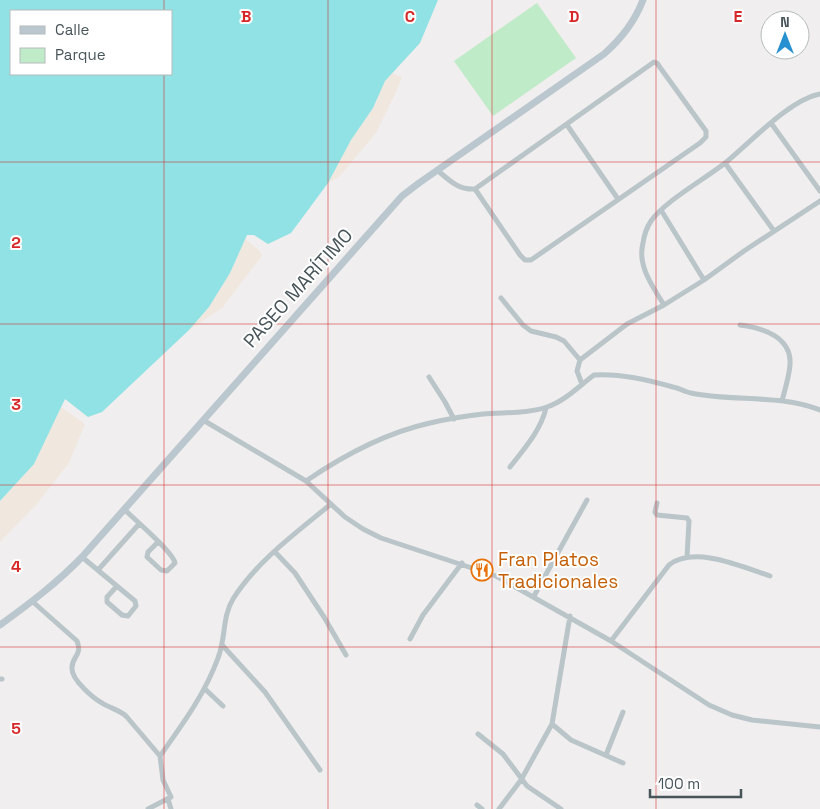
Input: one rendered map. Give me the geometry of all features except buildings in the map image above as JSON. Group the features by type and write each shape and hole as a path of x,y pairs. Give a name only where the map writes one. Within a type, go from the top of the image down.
{"main road":[{"name":"PASEO MARÍTIMO","path":"0,625 60,580 82,557 402,196 604,54 621,38 640,9 643,0"}],"street":[{"path":"437,170 455,185 467,190 475,189 654,62 657,63 706,131 706,137 700,143 531,260 525,260 520,255 475,189"},
{"path":"664,305 647,279 642,259 642,244 650,222 661,210 725,163 771,123 807,98 820,94"},
{"path":"771,123 820,190"},
{"path":"566,125 618,199"},
{"path":"725,163 774,230"},
{"path":"582,384 577,371 580,360 627,324 664,305 704,280 774,230 820,201"},
{"path":"661,210 704,280"},
{"path":"500,298 527,328 531,331 556,337 564,341 580,360"},
{"path":"740,325 755,327 770,333 786,345 790,356 790,366 782,401"},
{"path":"306,481 336,461 372,443 429,423 482,414 511,413 546,408 597,374 651,382 675,387 690,393 782,401 820,410"},
{"path":"429,377 454,419"},
{"path":"510,467 543,419 546,408"},
{"path":"203,420 306,481 346,517 363,529 375,535 496,576 570,616 701,700 727,713 764,722 820,727"},
{"path":"534,596 587,500"},
{"path":"657,503 655,512 657,516 687,518 689,521 687,557"},
{"path":"160,756 205,689 223,646 225,615 233,600 248,580 274,552 332,504"},
{"path":"125,510 158,542 175,561 167,571 161,570 147,556 148,552 158,542"},
{"path":"98,570 139,524"},
{"path":"274,552 295,573 346,655"},
{"path":"82,557 117,586 136,603 136,606 128,616 122,615 107,602 107,597 117,586"},
{"path":"611,641 669,565 675,560 687,557 721,560 770,576"},
{"path":"410,639 423,615 462,563"},
{"path":"33,602 77,641 80,648 73,661 72,670 74,678 96,699 120,710 160,756 163,780 171,797 148,809"},
{"path":"499,809 520,780 552,724 570,616"},
{"path":"223,646 266,692 320,770"},
{"path":"205,689 223,706"},
{"path":"606,755 623,712"},
{"path":"552,724 571,740 623,763"},
{"path":"478,734 503,754 520,780 561,809"},
{"path":"168,799 172,809"}],"green space":[{"path":"537,3 576,58 493,116 454,61"}],"sand":[{"path":"392,73 402,77 376,133 339,177 328,183 351,140 373,108 385,81"},
{"path":"245,239 260,251 262,256 222,308 189,330 209,307 230,273"},
{"path":"61,407 85,424 69,463 36,505 0,542 0,501 34,464"}],"water":[{"path":"0,0 438,0 420,43 385,81 373,108 351,140 328,183 291,233 268,244 254,235 247,235 230,273 209,307 189,330 102,412 88,417 65,399 34,464 0,501"}],"place":[{"name":"Fran Platos Tradicionales","path":"482,570"}]}
